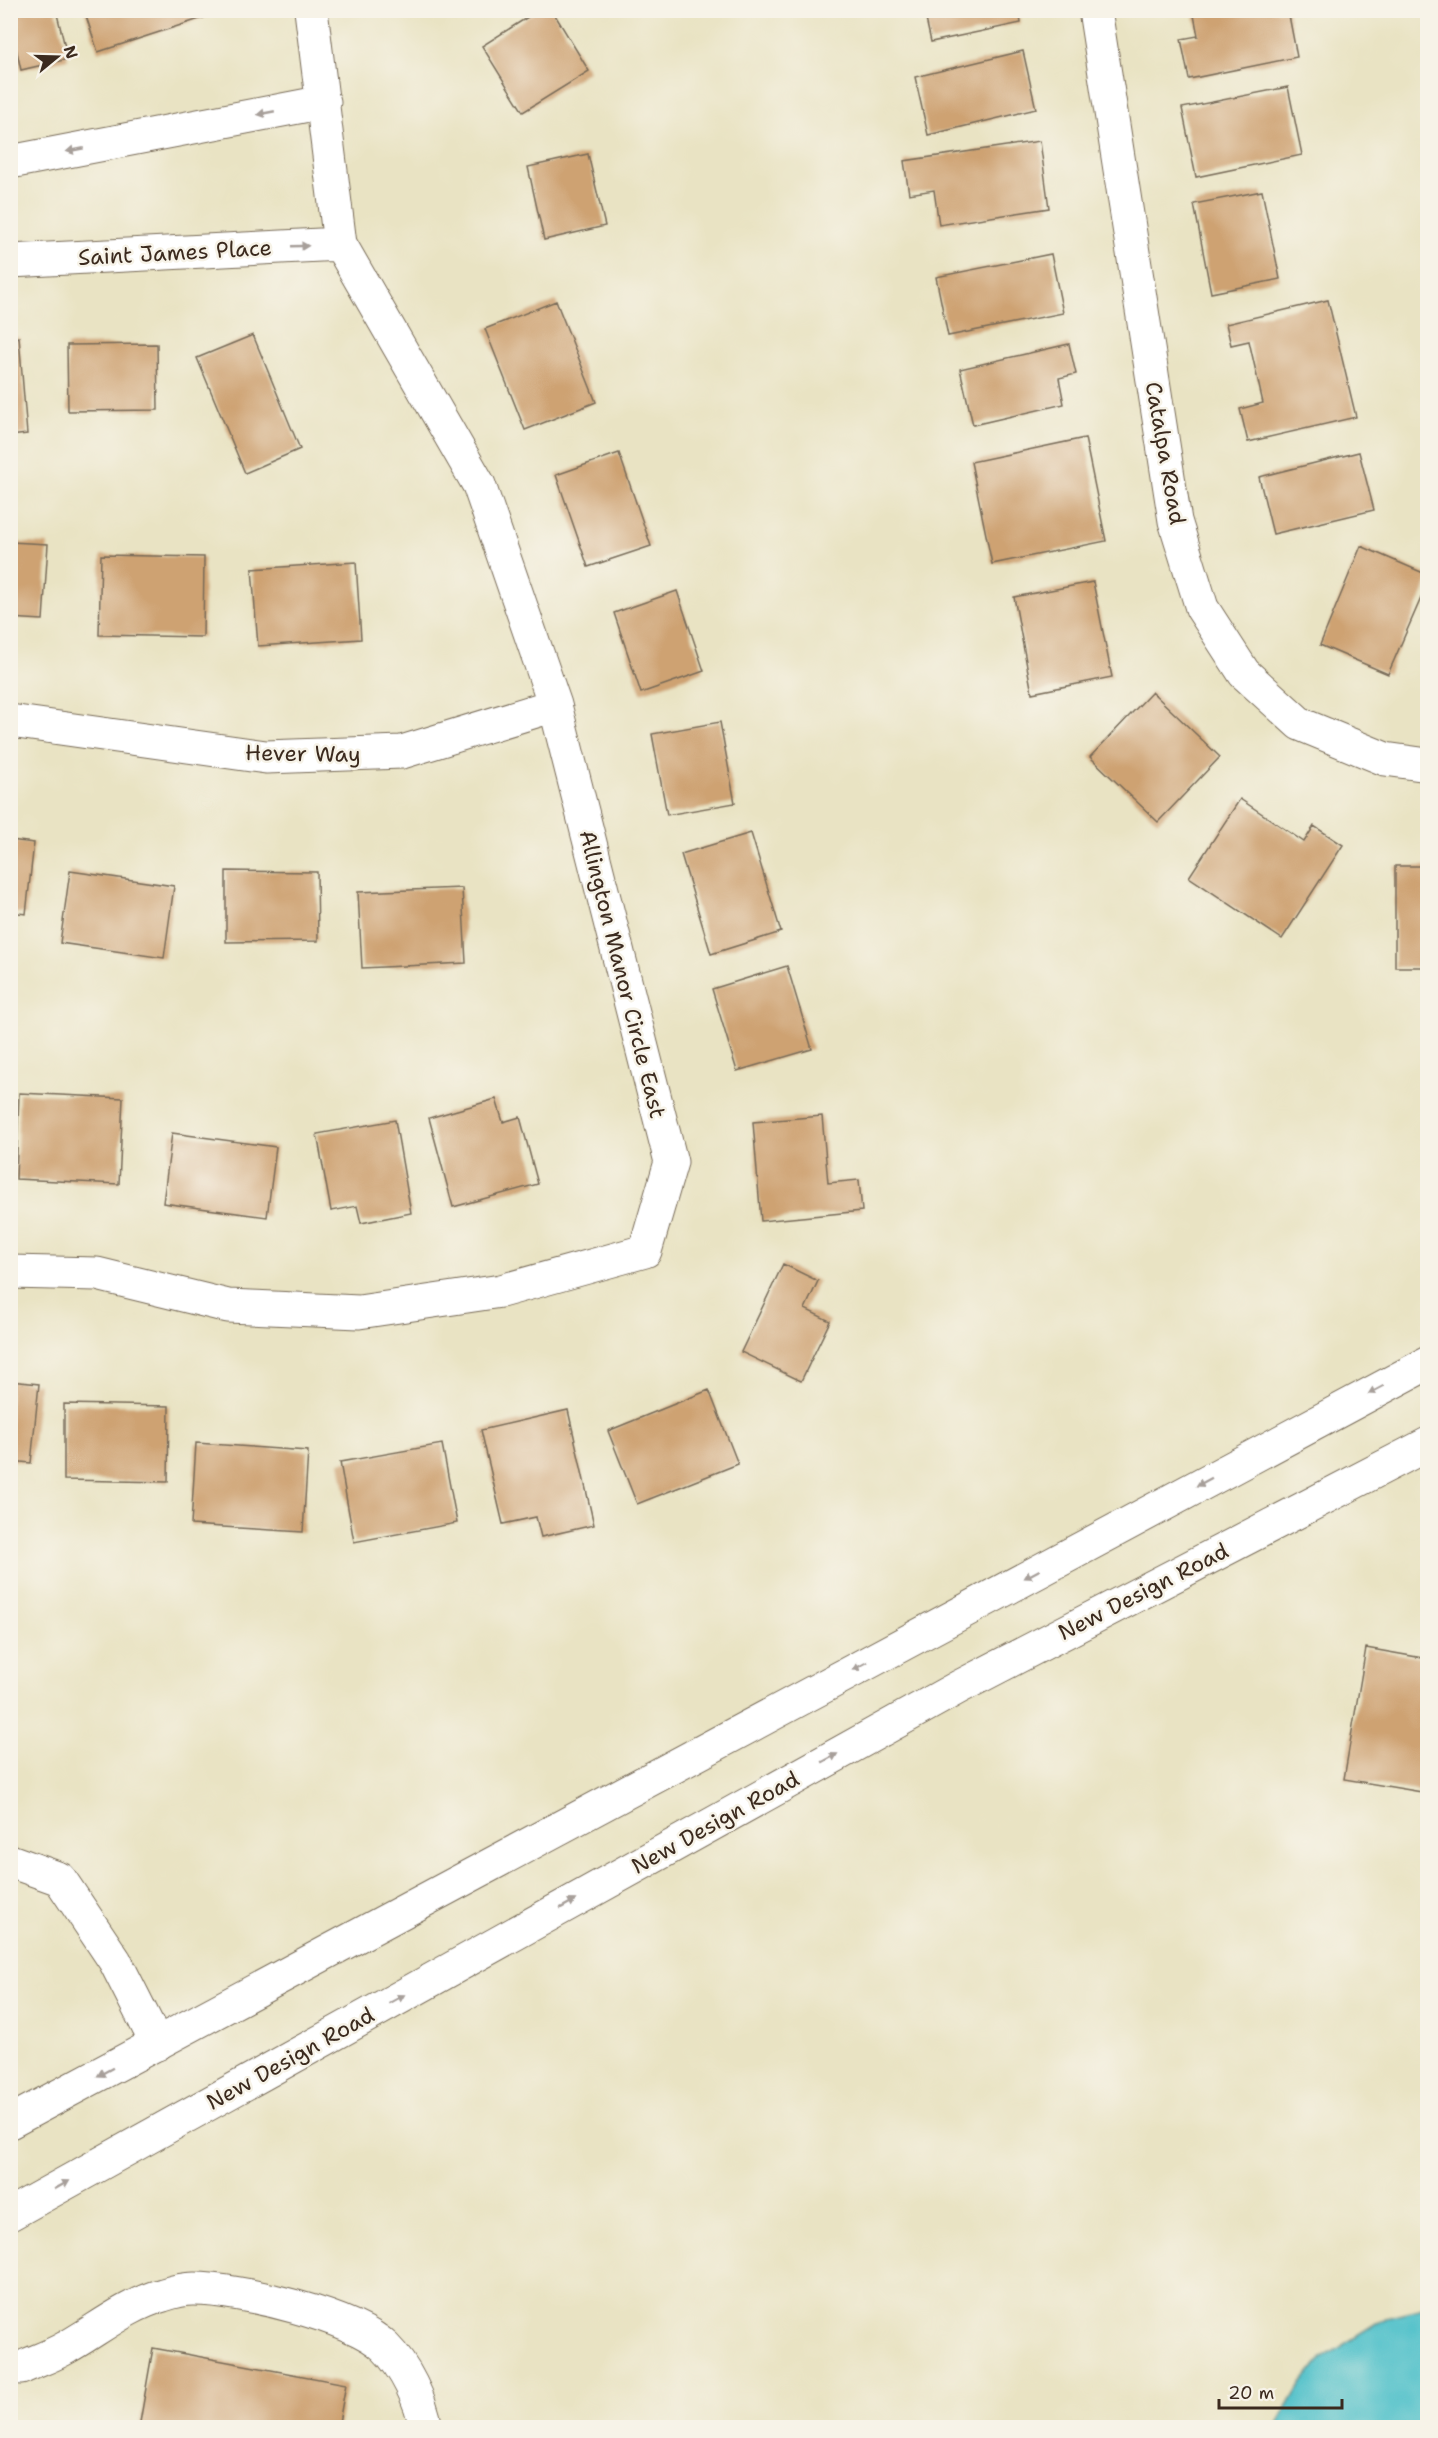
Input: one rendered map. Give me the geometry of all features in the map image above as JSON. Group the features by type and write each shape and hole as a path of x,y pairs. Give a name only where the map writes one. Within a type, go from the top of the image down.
{"street":[{"name":"Allington Manor Circle East","path":"10,1272 97,1274 228,1305 359,1312 501,1292 645,1251 671,1162 555,705 480,485 340,244 311,10"},
{"name":"Catalpa Road","path":"1095,10 1175,521 1202,608 1244,673 1300,724 1385,759 1428,765"},
{"path":"10,162 324,102"},
{"name":"Saint James Place","path":"10,261 340,244"},
{"name":"Hever Way","path":"10,721 266,757 402,752 555,705"},
{"path":"10,2122 1428,1363"},
{"name":"New Design Road","path":"10,2214 959,1686 1428,1444"},
{"path":"10,1862 60,1879 116,1961 157,2044"},
{"path":"21,2368 63,2349 131,2309 162,2295 194,2289 267,2300 347,2323 385,2346 404,2374 422,2410 426,2427"}],"water":[{"path":"1427,2308 1427,2427 1276,2427 1301,2384 1322,2358 1386,2318"}],"building":[{"path":"10,10 56,10 68,59 21,70 15,43 10,44"},
{"path":"84,10 217,10 218,13 98,52"},
{"path":"539,10 552,10 589,71 523,112 482,46"},
{"path":"924,10 1019,10 1021,23 931,42"},
{"path":"1193,10 1288,10 1297,57 1189,79 1181,39 1198,36"},
{"path":"1023,51 1036,109 928,135 915,77"},
{"path":"1288,87 1302,155 1196,177 1182,108"},
{"path":"1040,141 1049,208 939,225 934,190 909,194 904,161"},
{"path":"588,154 605,226 544,240 528,167"},
{"path":"1262,191 1280,279 1211,293 1194,204"},
{"path":"1051,254 1063,313 948,336 936,277"},
{"path":"1328,300 1356,417 1248,442 1240,409 1263,403 1249,341 1231,345 1226,324"},
{"path":"556,301 596,402 525,430 485,329"},
{"path":"253,335 300,449 245,473 197,358"},
{"path":"19,337 27,434 10,436 10,338"},
{"path":"157,344 158,410 68,411 67,345"},
{"path":"1069,344 1076,374 1059,378 1064,404 973,425 960,369"},
{"path":"1085,438 1106,541 992,564 971,462"},
{"path":"1359,452 1374,510 1273,534 1259,477"},
{"path":"619,453 651,546 588,567 556,475"},
{"path":"10,542 48,544 43,620 10,618"},
{"path":"1361,546 1428,575 1428,582 1388,674 1320,645"},
{"path":"101,555 204,557 203,637 99,635"},
{"path":"356,562 361,639 258,646 252,569"},
{"path":"1093,582 1112,677 1032,693 1014,597"},
{"path":"677,591 704,671 641,693 614,613"},
{"path":"1152,692 1220,757 1158,822 1090,757"},
{"path":"720,722 735,803 667,815 652,734"},
{"path":"1240,799 1304,842 1314,826 1343,845 1282,939 1189,877"},
{"path":"751,833 781,932 711,954 681,854"},
{"path":"10,840 34,843 26,914 10,912"},
{"path":"1395,866 1428,866 1428,967 1395,967"},
{"path":"70,871 174,886 164,958 60,943"},
{"path":"226,871 317,872 318,941 226,942"},
{"path":"462,888 466,963 362,968 358,892"},
{"path":"787,966 812,1049 737,1071 712,989"},
{"path":"19,1093 123,1098 119,1184 16,1179"},
{"path":"496,1099 503,1122 520,1117 538,1184 453,1207 429,1118"},
{"path":"822,1116 828,1183 859,1180 862,1211 761,1221 753,1122"},
{"path":"395,1120 411,1213 361,1223 357,1206 331,1211 317,1134"},
{"path":"172,1133 276,1147 267,1217 163,1203"},
{"path":"783,1264 818,1281 805,1309 830,1321 801,1381 741,1352"},
{"path":"10,1381 39,1384 31,1463 10,1461"},
{"path":"709,1390 738,1464 637,1504 608,1431"},
{"path":"64,1404 169,1406 168,1482 64,1480"},
{"path":"568,1410 594,1525 541,1537 536,1517 503,1524 481,1430"},
{"path":"196,1443 308,1451 303,1532 191,1525"},
{"path":"442,1444 457,1523 354,1542 340,1462"},
{"path":"1366,1648 1428,1659 1428,1793 1344,1779"},
{"path":"153,2348 346,2384 338,2428 139,2428"}]}
